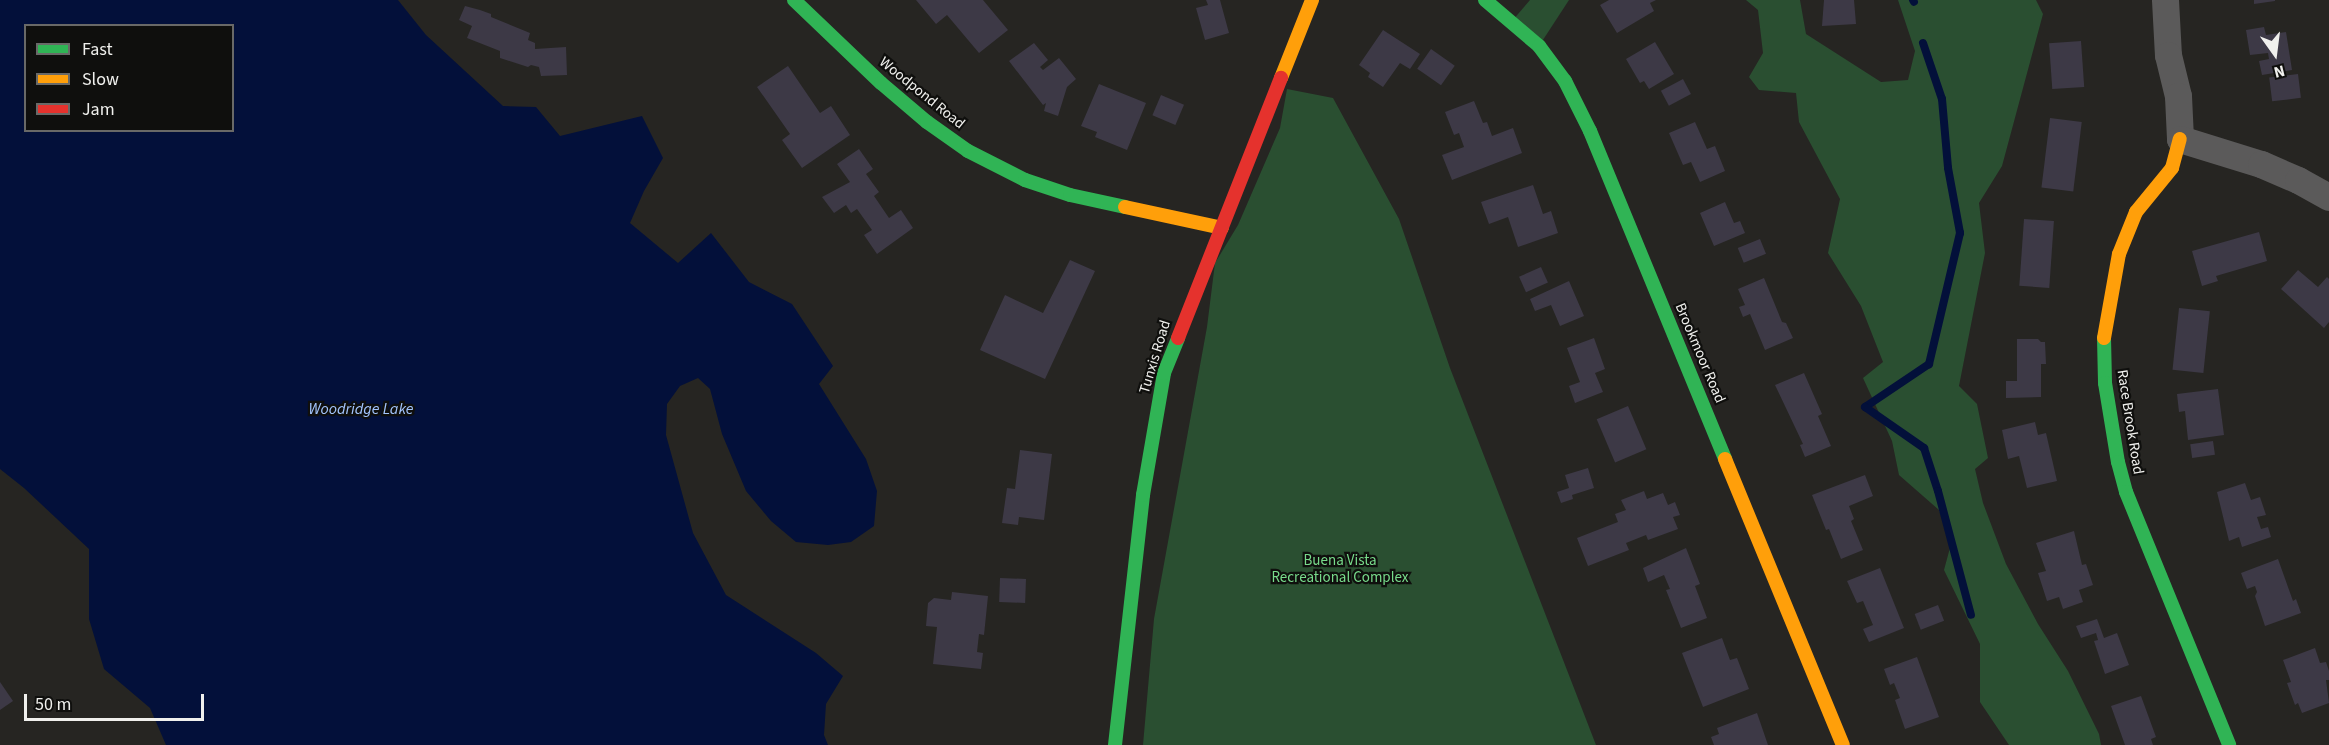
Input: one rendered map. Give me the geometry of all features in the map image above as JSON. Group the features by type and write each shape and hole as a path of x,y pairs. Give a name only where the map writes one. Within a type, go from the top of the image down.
{"street":[{"name":"Woodpond Road","path":"794,0 881,83 927,122 968,151 1025,180 1070,195 1222,228"},
{"name":"Tunxis Road","path":"1115,745 1143,495 1162,383 1179,332 1312,0"},
{"name":"Brookmoor Road","path":"1485,0 1539,46 1565,81 1590,131 1843,745"},
{"path":"2165,0 2168,55 2178,96 2180,139 2261,164 2329,197"},
{"name":"Race Brook Road","path":"2180,139 2172,168 2136,212 2119,254 2104,330 2105,383 2118,462 2126,492 2229,745"}],"green space":[{"path":"1530,0 1569,0 1539,46 1512,21"},
{"path":"1746,0 1800,0 1806,34 1881,82 1908,80 1915,51 1898,0 2036,0 2043,14 2002,166 1979,203 1985,253 1959,386 1977,404 1988,458 1975,469 1983,503 2006,564 2038,624 2068,671 2099,734 2101,745 2009,745 1980,702 1980,644 1944,570 1951,544 1939,510 1899,475 1892,441 1863,378 1883,362 1861,306 1828,253 1840,199 1799,122 1796,93 1759,90 1749,77 1763,53 1758,10"},
{"name":"Buena Vista Recreational Complex","path":"1287,89 1333,98 1399,219 1450,368 1596,745 1143,745 1154,619 1207,327 1215,263 1238,225 1280,128"}],"water":[{"name":"Woodridge Lake","path":"0,0 398,0 426,35 503,106 536,107 560,136 642,116 663,158 644,191 630,223 678,263 711,233 749,282 792,304 833,366 819,384 866,459 877,491 874,526 851,542 828,545 796,542 771,521 746,491 722,434 710,389 698,378 680,386 667,404 666,435 693,533 726,595 816,653 843,676 826,704 824,735 828,745 166,745 150,708 104,669 89,619 89,549 24,488 0,469"}],"building":[{"path":"916,0 983,0 1008,30 979,53 947,15 936,24"},
{"path":"1206,0 1220,0 1229,33 1205,40 1196,8 1208,5"},
{"path":"1609,0 1656,0 1650,3 1654,11 1617,33 1600,5"},
{"path":"1824,0 1854,0 1856,24 1822,26"},
{"path":"2254,0 2275,0 2275,1 2254,4"},
{"path":"465,6 491,14 491,17 530,33 528,40 535,43 535,49 566,47 567,75 541,76 539,67 531,65 528,67 500,58 500,51 467,38 472,26 459,20"},
{"path":"2264,27 2266,35 2286,32 2292,70 2262,75 2259,61 2269,59 2268,53 2250,55 2246,30"},
{"path":"1383,30 1420,54 1410,69 1400,63 1383,87 1368,77 1370,73 1359,65"},
{"path":"2081,41 2084,87 2052,89 2049,43"},
{"path":"1655,42 1674,74 1649,89 1644,81 1640,83 1626,59"},
{"path":"1034,43 1048,60 1040,67 1043,70 1059,58 1076,79 1067,87 1058,116 1044,111 1046,103 1043,105 1009,61"},
{"path":"1431,49 1455,66 1441,85 1417,69"},
{"path":"788,66 820,113 831,106 850,135 802,168 782,140 790,134 757,87"},
{"path":"2298,74 2301,98 2272,101 2269,78"},
{"path":"1683,79 1691,94 1669,106 1661,91"},
{"path":"1099,84 1146,103 1127,150 1095,137 1097,132 1081,126"},
{"path":"1161,95 1184,105 1175,125 1152,115"},
{"path":"1474,101 1483,123 1487,122 1492,136 1513,128 1522,153 1452,180 1442,155 1464,147 1459,133 1454,135 1445,112"},
{"path":"2050,118 2082,122 2073,191 2041,187"},
{"path":"1695,122 1707,149 1715,146 1725,171 1700,182 1691,162 1683,165 1669,133"},
{"path":"859,149 873,169 866,174 879,192 874,196 889,218 901,210 913,228 877,254 864,235 872,230 857,209 851,213 846,205 834,213 822,197 850,182 837,164"},
{"path":"1533,185 1543,214 1551,211 1558,233 1518,247 1508,217 1489,224 1481,202"},
{"path":"1725,202 1734,223 1740,221 1745,233 1714,246 1700,213"},
{"path":"2024,219 2054,221 2049,288 2019,286"},
{"path":"2259,232 2267,261 2216,276 2218,281 2202,286 2192,251"},
{"path":"1760,239 1766,254 1744,263 1738,248"},
{"path":"1070,260 1095,271 1045,379 980,350 1005,295 1043,313"},
{"path":"1541,267 1548,283 1526,292 1519,277"},
{"path":"2298,270 2318,287 2327,277 2329,279 2329,322 2324,328 2281,289"},
{"path":"1764,278 1782,322 1786,323 1793,338 1765,350 1750,314 1743,317 1739,307 1745,305 1738,289"},
{"path":"1569,281 1584,316 1560,326 1551,305 1535,311 1530,299"},
{"path":"2179,308 2210,311 2203,373 2173,370"},
{"path":"1594,338 1605,369 1595,373 1603,392 1575,403 1569,386 1580,382 1567,348"},
{"path":"2017,339 2038,339 2045,342 2046,364 2041,364 2041,397 2006,398 2006,381 2017,381"},
{"path":"1804,373 1822,414 1818,416 1831,446 1805,457 1800,445 1803,444 1775,385"},
{"path":"2218,389 2224,435 2188,440 2185,411 2179,412 2177,394"},
{"path":"1628,406 1646,449 1615,463 1597,419"},
{"path":"2035,422 2038,435 2046,433 2057,481 2027,488 2019,456 2008,459 2002,430"},
{"path":"2213,441 2215,455 2192,458 2190,444"},
{"path":"1020,450 1052,454 1044,520 1019,517 1018,525 1002,523 1007,488 1015,489"},
{"path":"1588,468 1594,488 1572,495 1573,499 1561,503 1557,492 1569,488 1565,475"},
{"path":"1865,475 1873,496 1849,506 1854,519 1851,521 1863,550 1841,559 1812,495"},
{"path":"2245,483 2251,500 2260,497 2266,515 2257,517 2261,529 2268,527 2271,537 2242,547 2239,537 2229,541 2217,492"},
{"path":"1644,491 1647,499 1663,493 1668,505 1675,502 1680,515 1673,517 1678,529 1648,540 1646,535 1626,543 1629,550 1588,566 1577,538 1618,522 1615,514 1626,510 1621,500"},
{"path":"2074,531 2082,565 2086,564 2093,585 2079,590 2083,602 2063,609 2059,597 2047,601 2038,573 2046,571 2036,543"},
{"path":"1686,548 1700,584 1695,586 1707,618 1681,628 1666,590 1670,589 1664,575 1648,582 1643,568"},
{"path":"2278,559 2293,601 2296,599 2301,613 2265,626 2255,596 2257,592 2255,586 2247,589 2241,573"},
{"path":"1880,568 1904,628 1869,642 1863,629 1873,625 1863,601 1857,603 1847,581"},
{"path":"1000,578 1026,579 1025,603 999,602"},
{"path":"952,592 988,596 984,635 979,634 977,652 983,653 981,669 933,664 937,627 926,626 928,603 934,598 951,600"},
{"path":"1938,605 1944,621 1921,630 1915,614"},
{"path":"2097,619 2104,638 2117,633 2129,665 2105,674 2094,641 2098,640 2096,633 2081,638 2076,626"},
{"path":"1722,638 1730,660 1737,658 1749,689 1703,707 1682,653"},
{"path":"2315,648 2320,663 2326,662 2329,671 2329,680 2326,680 2329,703 2302,713 2298,703 2295,705 2287,683 2291,682 2283,660"},
{"path":"1917,657 1939,717 1905,729 1895,700 1900,698 1894,683 1890,685 1884,669"},
{"path":"0,682 13,701 0,710"},
{"path":"2141,696 2156,737 2151,739 2153,745 2125,745 2111,706"},
{"path":"1757,713 1768,745 1714,745 1711,737 1719,734 1717,728"}],"waterway":[{"path":"1923,43 1942,99 1948,168 1960,233 1929,364 1865,407 1924,448 1938,491 1971,615"}],"traffic: fast":[{"path":"794,0 881,83 927,122 968,151 1025,180 1070,195 1125,207"},
{"path":"1485,0 1539,46 1565,81 1590,131 1725,459"},
{"path":"1115,745 1143,495 1164,373 1178,338"},
{"path":"2104,338 2105,383 2118,462 2126,492 2229,745"}],"traffic: slow":[{"path":"1281,78 1312,0"},
{"path":"2104,338 2119,254 2136,212 2172,168 2180,139"},
{"path":"1125,207 1222,228"},
{"path":"1725,459 1843,745"}],"traffic: jam":[{"path":"1178,338 1281,78"}]}
